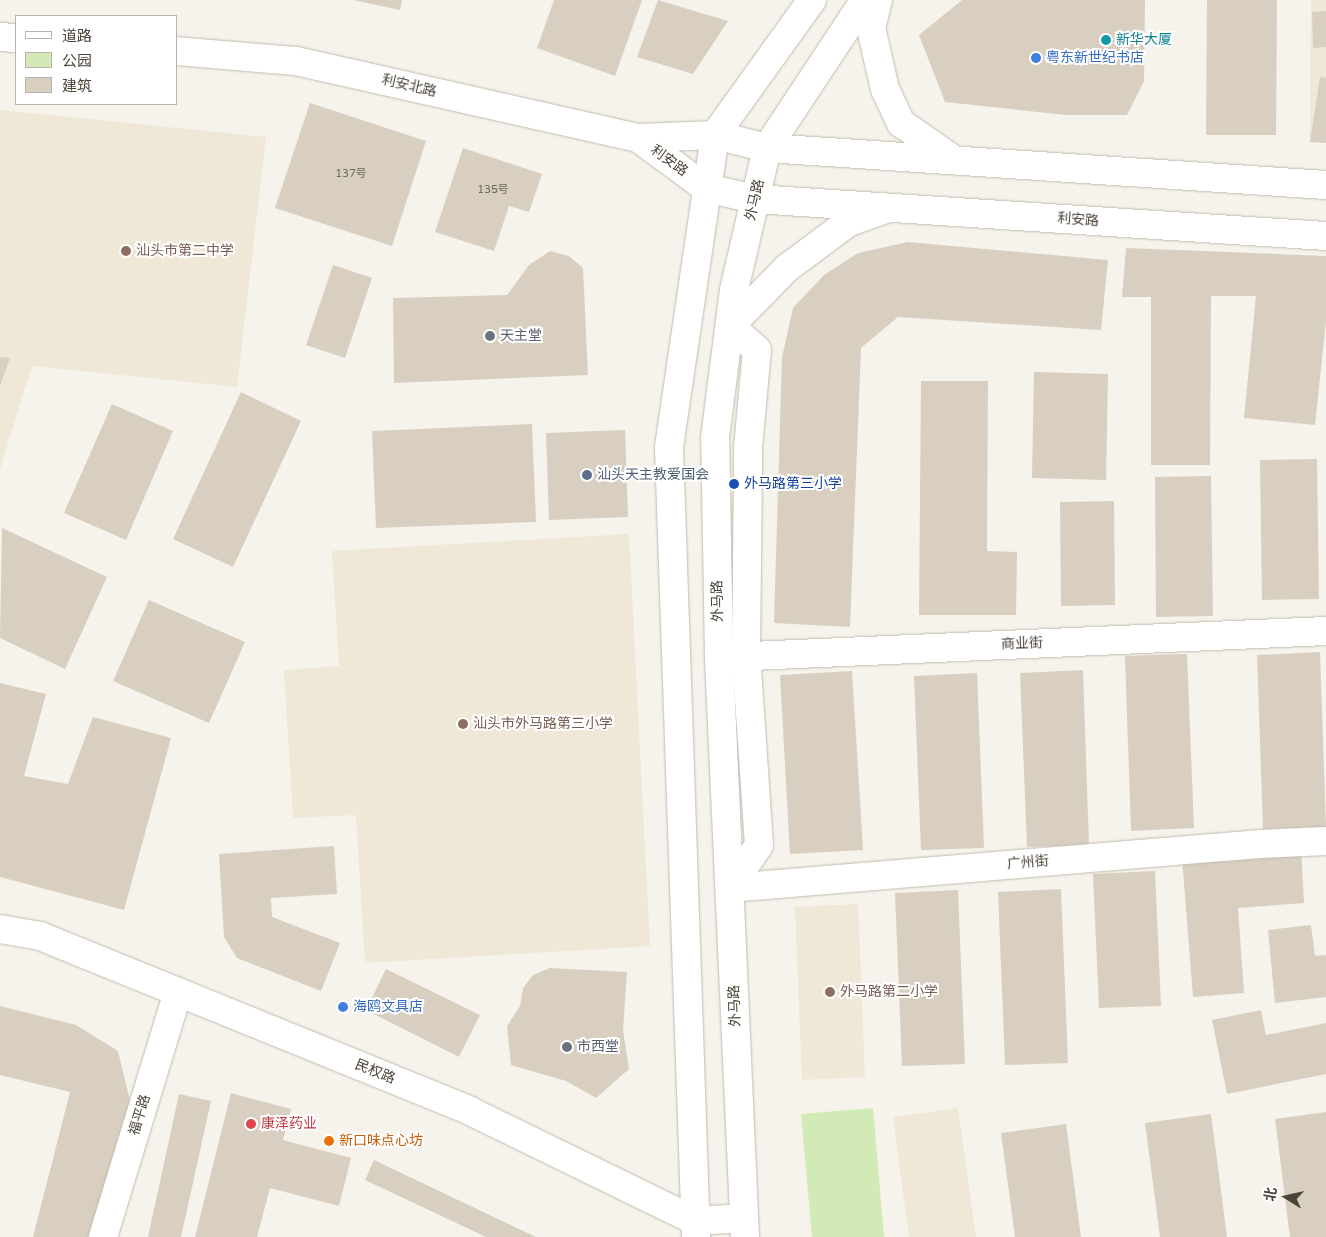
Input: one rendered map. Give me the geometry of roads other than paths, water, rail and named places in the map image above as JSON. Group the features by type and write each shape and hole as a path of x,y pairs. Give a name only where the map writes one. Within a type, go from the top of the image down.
{"street":[{"path":"696,1229 669,447 715,135 812,0"},
{"name":"外马路","path":"745,1228 718,657 715,438 734,290 767,148 865,0"},
{"path":"878,0 871,28 885,89 897,115 901,123 955,160"},
{"path":"0,37 15,38"},
{"name":"利安北路","path":"178,51 296,61 638,138"},
{"name":"利安路","path":"638,138 715,135 767,148 1326,185"},
{"name":"利安路","path":"638,138 706,188 755,199 1326,236"},
{"path":"730,888 759,845 746,656 748,448 757,350 730,326 787,268 849,222 889,208"},
{"name":"商业街","path":"718,657 1326,631"},
{"name":"广州街","path":"730,888 1260,844 1326,842"},
{"name":"民权路","path":"0,929 40,936 470,1111 696,1229 745,1228"},
{"name":"福平路","path":"103,1237 178,992"}],"place":[{"name":"新华大厦","path":"1106,40"},
{"name":"粤东新世纪书店","path":"1036,58"},
{"name":"汕头市第二中学","path":"126,251"},
{"name":"天主堂","path":"490,336"},
{"name":"汕头天主教爱国会","path":"587,475"},
{"name":"外马路第三小学","path":"734,484"},
{"name":"汕头市外马路第三小学","path":"463,724"},
{"name":"外马路第二小学","path":"830,992"},
{"name":"海鸥文具店","path":"343,1007"},
{"name":"市西堂","path":"567,1047"},
{"name":"康泽药业","path":"251,1124"},
{"name":"新口味点心坊","path":"329,1141"}]}
